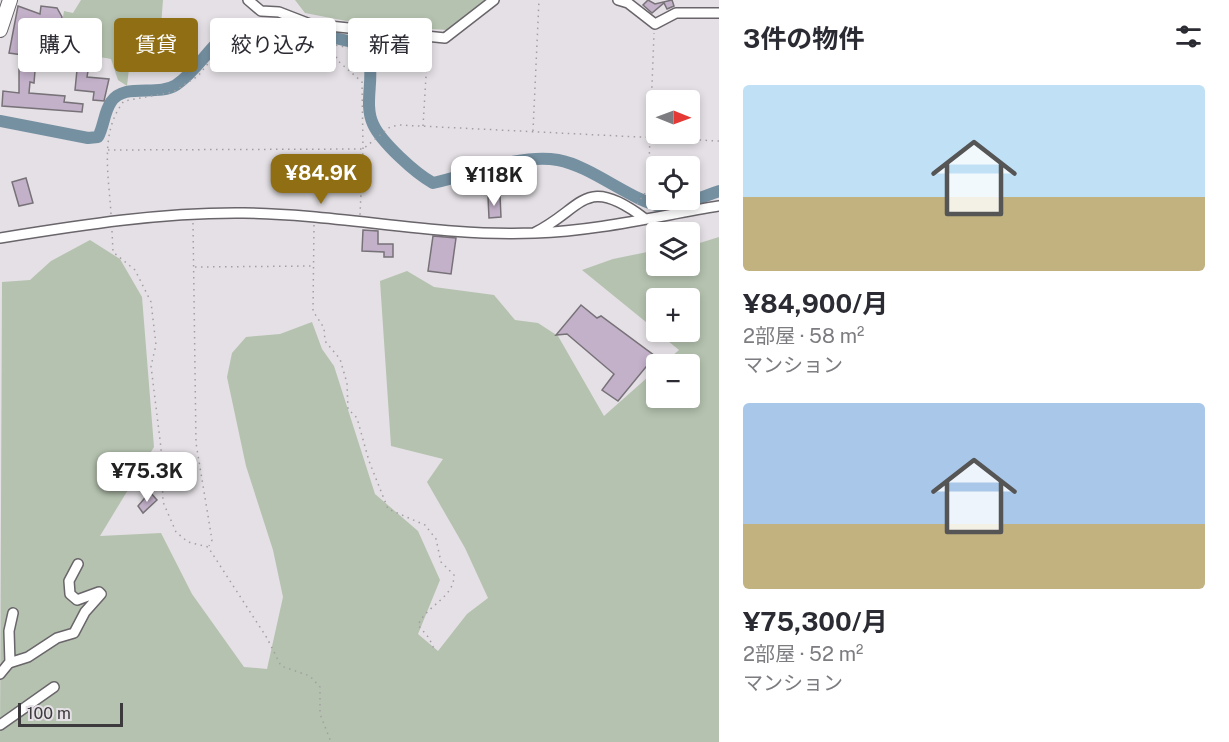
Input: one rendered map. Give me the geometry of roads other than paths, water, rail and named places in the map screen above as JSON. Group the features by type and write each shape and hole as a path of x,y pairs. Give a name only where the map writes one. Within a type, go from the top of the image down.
{"highway":[{"path":"0,30 10,0"}],"street":[{"path":"248,0 261,11 279,12 310,24 445,38 451,36 487,3 494,0"},
{"path":"618,0 628,3 655,24 676,13 719,13"},
{"path":"532,234 575,204 593,196 610,199 644,218"},
{"path":"0,238 112,221 193,214 246,213 480,233 532,234 576,231 719,207"},
{"path":"0,674 10,663 28,657 57,638 74,633 79,628 85,612 101,594 99,592 77,600 70,594 69,580 78,564"},
{"path":"10,663 9,631 13,614"},
{"path":"0,725 54,687"}],"waterway":[{"path":"0,121 88,138 98,137 109,106 117,96 132,91 160,90 176,85 221,39 235,30 251,26 269,26 306,31 359,43 369,61 369,103 373,124 399,156 433,183 512,162 543,159 558,160 585,169 639,198 662,206 683,203 719,191"}]}
